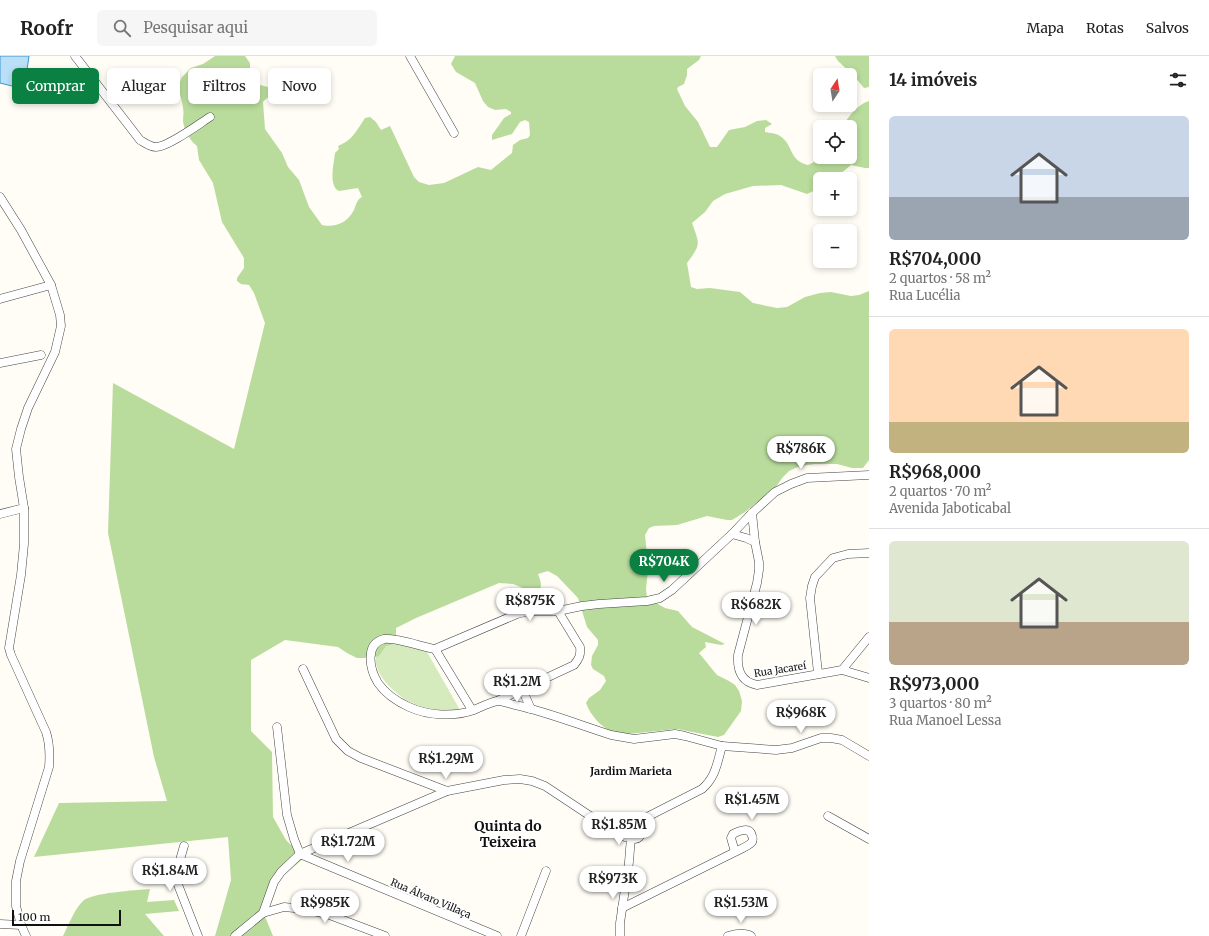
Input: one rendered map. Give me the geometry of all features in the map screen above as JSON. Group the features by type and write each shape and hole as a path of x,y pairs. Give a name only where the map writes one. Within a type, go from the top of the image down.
{"street":[{"path":"75,56 140,140 148,146 165,146 210,117"},
{"path":"410,56 454,132"},
{"path":"0,197 21,230 51,285 60,315 61,326 55,352 28,408 16,449 24,508 24,559 10,648 11,655 50,744 49,767 20,861 16,881 16,906 26,936"},
{"path":"0,299 51,285"},
{"path":"0,363 41,355"},
{"path":"558,611 580,647 581,654 574,665 497,701 472,710 456,714 438,714 410,708 388,693 378,683 373,672 371,649 376,643 384,640 395,640 435,649 517,614 558,611 588,605 646,601 660,598 672,590 775,492 807,478 869,475"},
{"path":"0,514 24,508"},
{"name":"Rua Jacareí","path":"752,513 759,570 738,655 737,663 739,670 749,684 757,685 818,673 842,670"},
{"path":"732,534 755,542"},
{"path":"818,673 810,598 815,577 833,558 848,554 869,553"},
{"path":"869,637 842,670 869,678"},
{"path":"435,649 472,710"},
{"path":"303,669 336,739 348,751 361,758 448,791"},
{"path":"522,689 531,709"},
{"path":"497,701 531,709 624,738 634,739 675,734 722,746 776,750 792,748 821,738 831,738 842,740 869,756"},
{"path":"277,727 287,815 300,854"},
{"path":"620,936 622,908 634,833 645,818 708,784 713,778 722,746"},
{"path":"263,913 274,882 281,872 300,854 448,791 504,780 520,779 532,781 545,786 622,837 634,833"},
{"path":"828,816 869,839"},
{"path":"184,846 175,877 198,936"},
{"path":"622,908 735,852"},
{"name":"Rua Álvaro Villaça","path":"300,854 497,936"},
{"path":"521,936 546,871"},
{"path":"235,936 263,913 284,907 304,909 327,914 385,936"},
{"path":"0,924 21,924"},
{"path":"728,936 736,933 748,934 750,936"}],"green space":[{"path":"215,56 245,56 250,63 250,68 191,68 203,64"},
{"path":"455,56 701,56 699,60 687,69 684,84 677,89 685,106 698,122 710,147 717,147 729,130 745,127 757,121 766,120 772,124 765,128 765,132 780,136 797,160 808,165 813,162 813,164 857,164 857,120 846,120 852,112 857,112 857,108 869,101 869,168 851,165 842,172 813,172 813,191 807,194 781,185 753,186 725,194 713,201 705,212 692,223 697,236 698,244 695,252 687,263 691,287 697,289 710,288 740,292 753,303 777,308 787,307 805,297 820,293 831,292 851,296 869,291 869,460 863,468 852,468 837,464 800,466 789,471 775,488 745,512 732,520 707,516 677,525 654,526 649,528 645,535 647,554 642,562 648,570 646,589 647,598 665,608 678,611 692,627 725,644 721,645 705,642 706,647 699,653 717,675 735,685 739,691 742,701 741,711 724,735 718,737 677,729 618,735 603,726 591,713 586,703 589,698 600,690 606,681 604,676 593,669 591,665 592,656 598,645 598,640 587,627 578,598 557,576 548,571 538,574 541,586 537,592 513,584 499,583 396,628 397,643 386,646 379,656 357,658 338,647 285,640 251,660 251,731 272,752 273,817 286,840 304,858 275,883 264,914 273,936 215,936 231,880 228,837 34,857 59,803 167,801 154,757 108,533 113,383 234,449 265,323 254,293 249,285 241,284 237,281 237,278 244,268 244,258 222,222 213,183 199,160 197,146 186,132 183,121 183,105 180,94 180,82 182,77 188,71 188,104 260,104 260,85 268,87 268,97 263,102 265,129 282,153 288,167 299,180 309,207 322,225 327,226 340,224 348,218 362,197 358,188 339,191 334,184 332,174 335,153 339,149 338,146 351,138 365,118 370,117 376,122 381,130 390,126 414,177 419,182 429,185 444,183 478,167 491,170 512,153 513,145 520,140 528,138 530,135 529,122 525,120 520,122 512,134 492,140 492,135 504,118 511,114 511,112 506,109 495,110 488,107 483,101 475,83 456,72 451,64"},
{"path":"835,56 869,56 869,87 864,88 857,80 857,68 845,68"},
{"path":"397,643 427,652 460,710 440,711 418,706 406,700 389,686 379,673 376,660 377,652 385,644"},
{"path":"150,889 147,902 174,900 179,911 145,914 164,936 63,936 77,909 87,898 114,892"}],"water":[{"path":"0,56 29,56 27,68 12,68 12,86 0,83"}],"district":[{"name":"Jardim Marieta","path":"631,771"},
{"name":"Quinta do Teixeira","path":"508,834"}]}
